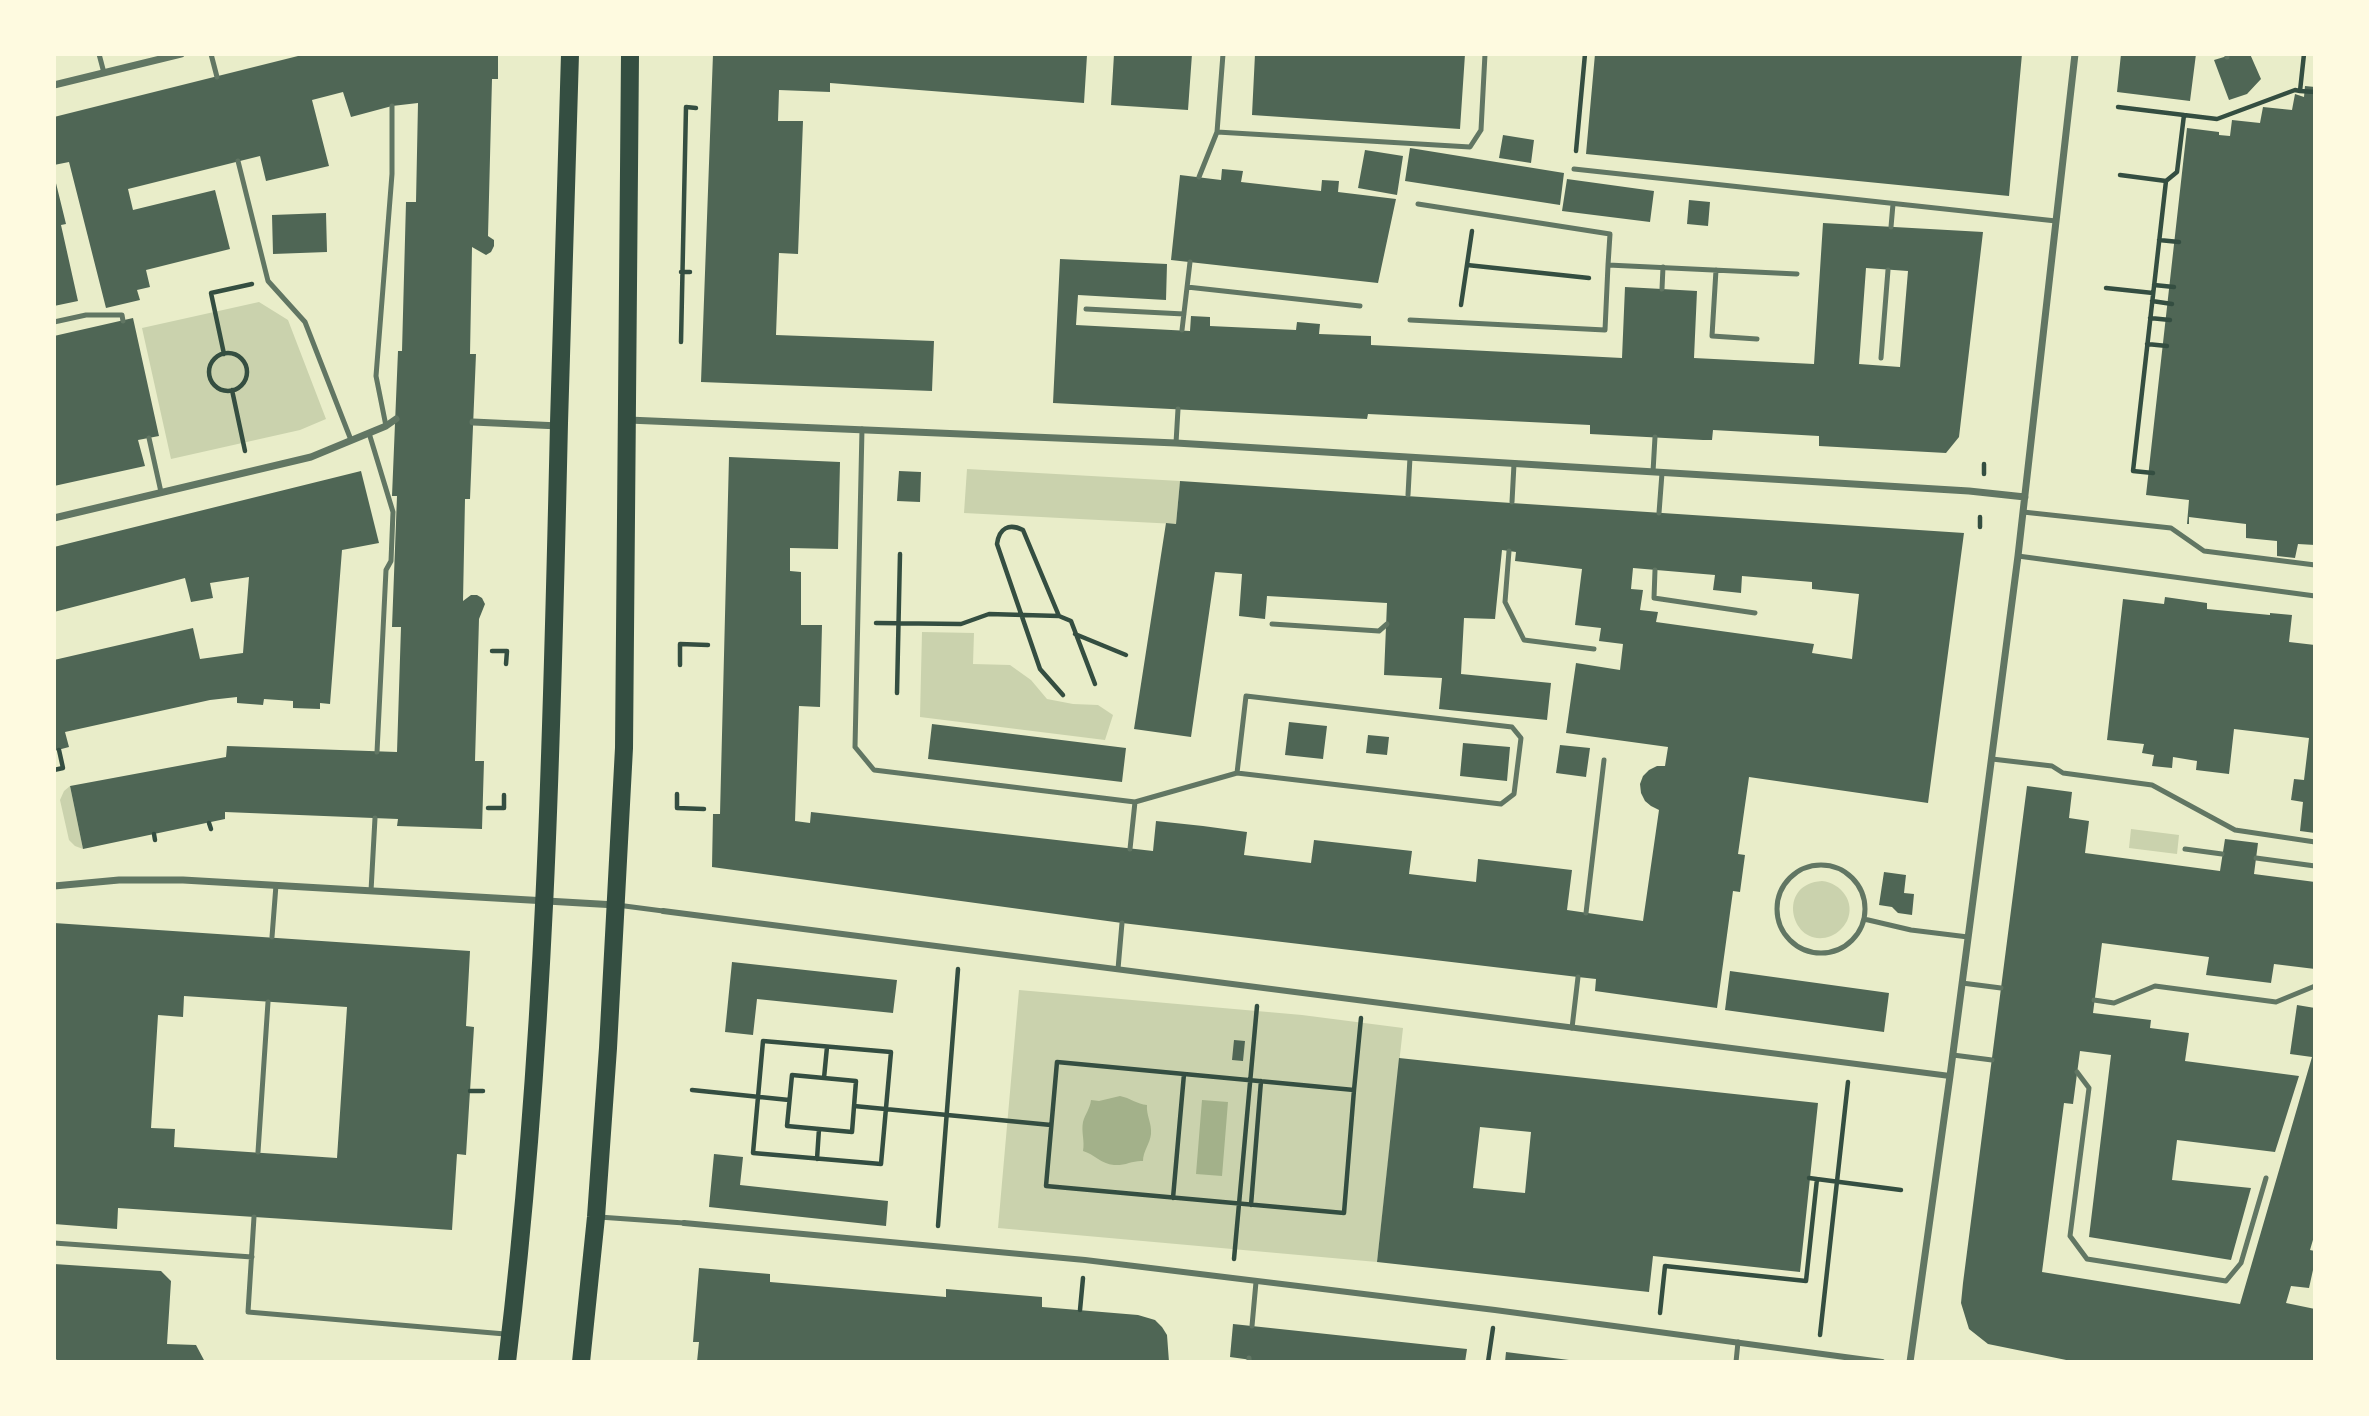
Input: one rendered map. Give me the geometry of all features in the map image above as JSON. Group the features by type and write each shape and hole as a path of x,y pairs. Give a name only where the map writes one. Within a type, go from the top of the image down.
{"main road":[{"path":"507,1362 526,1177 545,900 558,544 570,54"},
{"path":"581,1362 596,1217 624,748 630,54"}],"street":[{"path":"54,85 181,54"},
{"path":"1910,1362 2018,556 2075,54"},
{"path":"54,518 312,457 386,426 396,419"},
{"path":"628,420 1176,443 1969,491 2025,497"},
{"path":"473,422 559,426"},
{"path":"54,886 119,880 183,880 616,905"},
{"path":"663,911 1950,1076"},
{"path":"684,1223 1085,1260 1495,1310 1882,1362"}],"lane":[{"path":"99,54 104,73"},
{"path":"211,54 217,77"},
{"path":"1199,177 1217,132 1223,54"},
{"path":"1217,132 1470,147 1481,130 1485,54"},
{"path":"386,426 376,376 392,174 391,106"},
{"path":"238,161 268,281 305,321 351,440"},
{"path":"1574,169 2056,221"},
{"path":"1409,320 1605,330 1610,233 1418,204"},
{"path":"1891,227 1894,204"},
{"path":"1182,330 1190,262"},
{"path":"1608,265 1797,274"},
{"path":"1662,289 1663,267"},
{"path":"1716,270 1712,336 1758,339"},
{"path":"1881,358 1888,270"},
{"path":"1187,287 1360,306"},
{"path":"1086,309 1184,314"},
{"path":"54,322 86,315 122,315 123,321"},
{"path":"1176,443 1178,409"},
{"path":"862,429 855,747 874,770 1135,802 1237,773 1502,804 1514,794 1521,738 1512,727 1246,696 1237,773"},
{"path":"369,433 393,512 391,561 386,570 377,752"},
{"path":"1654,437 1659,513"},
{"path":"149,438 161,492"},
{"path":"1408,495 1410,457"},
{"path":"1512,502 1514,464"},
{"path":"2023,512 2171,527 2204,551 2315,565"},
{"path":"1509,551 1505,602 1524,640 1594,649"},
{"path":"2018,556 2315,596"},
{"path":"1655,570 1654,598 1755,613"},
{"path":"1272,624 1379,631 1387,624"},
{"path":"1992,759 2052,766 2063,773 2152,785 2235,830 2315,842"},
{"path":"1586,913 1604,760"},
{"path":"1130,849 1135,802"},
{"path":"371,891 375,818"},
{"path":"2185,849 2222,854"},
{"path":"2256,858 2315,866"},
{"path":"1814,866 1831,866 1847,873 1858,886 1864,902 1864,919 1856,935 1844,947 1828,952 1811,952 1795,944 1783,932 1777,916 1778,899 1785,883 1798,871 1814,866"},
{"path":"272,937 276,885"},
{"path":"616,905 663,911"},
{"path":"1864,919 1911,930 1968,937"},
{"path":"1118,969 1122,923"},
{"path":"1573,1028 1578,977"},
{"path":"1962,984 2001,988"},
{"path":"2094,1000 2114,1003 2155,986 2276,1002 2315,986"},
{"path":"258,1152 268,1002"},
{"path":"1953,1055 1992,1060"},
{"path":"2077,1072 2089,1088 2070,1236 2087,1259 2226,1281 2241,1263 2266,1178"},
{"path":"254,1217 248,1312 510,1335"},
{"path":"596,1217 684,1223"},
{"path":"54,1243 251,1257"},
{"path":"1252,1326 1256,1282"},
{"path":"1736,1362 1738,1342"}],"path":[{"path":"1574,169 1585,54"},
{"path":"2300,90 2304,54"},
{"path":"2118,107 2217,119 2295,90 2315,92"},
{"path":"681,342 686,107 696,108"},
{"path":"2153,473 2133,471 2166,181 2177,172 2183,140 2183,115"},
{"path":"2120,175 2166,181"},
{"path":"1459,322 1475,212"},
{"path":"2159,240 2179,242"},
{"path":"1467,265 1607,280"},
{"path":"681,272 690,272"},
{"path":"224,354 211,293 268,281"},
{"path":"2154,285 2174,287"},
{"path":"2106,288 2153,293"},
{"path":"2152,302 2172,303"},
{"path":"2150,318 2170,320"},
{"path":"2147,344 2167,346"},
{"path":"224,354 238,356 246,368 244,382 232,390 218,388 209,377 212,362 224,354"},
{"path":"232,390 245,451"},
{"path":"1980,517 1980,527"},
{"path":"1059,616 1023,530 1014,526 1005,527 998,534 997,544 1021,615 1040,669 1063,695"},
{"path":"897,692 900,554"},
{"path":"858,622 961,624 989,614 1059,616 1070,621 1095,684"},
{"path":"1074,634 1126,655"},
{"path":"680,665 680,644 708,645"},
{"path":"492,651 507,651 506,664"},
{"path":"54,770 63,768 59,750"},
{"path":"488,808 504,808 504,794"},
{"path":"677,794 677,808 704,809"},
{"path":"937,1245 958,969"},
{"path":"1235,1250 1258,988"},
{"path":"1354,1090 1057,1062 1046,1186 1344,1213 1359,1039"},
{"path":"763,1041 891,1052 881,1164 753,1153 758,1097 763,1041"},
{"path":"1245,1046 1253,1047"},
{"path":"824,1078 827,1047"},
{"path":"1244,1055 1252,1056"},
{"path":"1818,1353 1850,1063"},
{"path":"1173,1198 1184,1074"},
{"path":"792,1075 856,1081 852,1132 787,1126 789,1100 792,1075"},
{"path":"1251,1205 1261,1082"},
{"path":"692,1090 789,1100"},
{"path":"470,1091 483,1091"},
{"path":"854,1106 1052,1125"},
{"path":"817,1158 819,1129"},
{"path":"1810,1178 1901,1189"},
{"path":"1658,1331 1664,1266 1806,1281 1817,1179"},
{"path":"1080,1310 1085,1260"},
{"path":"1488,1362 1495,1310"}],"shaded area":[{"path":"259,302 288,320 326,419 300,430 171,459 142,328"},
{"path":"967,469 1180,481 1176,524 964,513"},
{"path":"922,632 974,633 973,664 1010,665 1031,680 1047,699 1098,705 1113,715 1105,740 920,717"},
{"path":"70,786 83,849 69,840 60,800"},
{"path":"2131,829 2179,835 2177,854 2129,848"},
{"path":"1822,881 1841,890 1850,907 1845,924 1838,932 1817,938 1806,934 1798,926 1793,904 1798,893 1807,885"},
{"path":"1019,990 1302,1015 1403,1028 1377,1262 998,1228"},
{"path":"1120,1096 1147,1105 1151,1134 1143,1161 1114,1165 1083,1151 1083,1126 1091,1100"},
{"path":"1202,1100 1228,1102 1222,1176 1196,1174"}],"building":[{"path":"306,54 498,54 498,79 492,79 488,236 494,240 494,246 486,255 472,247 470,354 476,354 470,499 465,499 463,601 471,595 477,595 485,604 479,619 475,761 484,761 482,829 397,826 398,819 225,812 225,819 83,849 70,786 226,757 227,746 397,752 401,627 392,627 397,496 392,496 398,351 402,351 406,202 416,202 418,103 392,106 351,117 343,92 312,100 329,166 266,181 260,156 128,189 133,210 215,190 230,249 146,270 150,287 137,290 140,300 106,308 69,162 54,165 54,117"},
{"path":"713,54 1087,55 1084,103 830,83 830,92 779,90 778,121 803,121 798,254 779,253 776,335 934,341 932,391 701,382"},
{"path":"1114,54 1192,54 1188,110 1111,105"},
{"path":"1255,54 1465,54 1460,129 1252,115"},
{"path":"1595,54 2022,54 2009,196 1586,154"},
{"path":"2121,54 2196,54 2190,101 2117,92"},
{"path":"2234,54 2250,54 2261,79 2247,94 2229,100 2214,60"},
{"path":"2305,86 2315,87 2315,545 2298,544 2295,558 2277,556 2277,541 2246,538 2246,524 2189,517 2187,524 2189,500 2146,495 2187,128 2230,136 2232,120 2260,123 2263,107 2292,110 2295,94 2304,97"},
{"path":"1503,135 1534,140 1531,163 1499,158"},
{"path":"1410,148 1564,173 1560,205 1405,181"},
{"path":"1365,150 1403,156 1397,195 1358,188"},
{"path":"1222,169 1243,171 1241,182 1321,191 1322,180 1339,181 1338,192 1396,199 1378,283 1171,260 1180,175 1221,180"},
{"path":"54,175 66,224 61,225 78,301 54,306"},
{"path":"1567,179 1654,191 1650,222 1562,211"},
{"path":"1689,200 1710,202 1708,226 1687,224"},
{"path":"326,213 327,252 273,254 272,215"},
{"path":"1823,223 1983,232 1959,437 1946,453 1819,446 1819,436 1713,430 1712,440 1703,440 1590,434 1590,425 1368,414 1367,419 1053,403 1060,259 1167,264 1166,300 1078,295 1076,325 1190,331 1191,316 1210,317 1210,326 1296,330 1297,322 1320,324 1319,334 1371,336 1371,345 1622,358 1625,287 1697,291 1694,358 1814,364","holes":["1866,268 1908,271 1900,367 1859,364"]},
{"path":"133,318 159,436 138,440 145,466 54,486 54,336"},
{"path":"729,457 840,462 838,549 790,548 790,571 801,572 801,625 822,625 820,707 799,706 795,821 810,823 811,812 1153,851 1156,821 1203,826 1247,832 1244,855 1311,863 1314,840 1412,851 1409,874 1476,882 1478,859 1572,870 1567,910 1643,921 1659,810 1645,801 1640,784 1649,770 1665,766 1668,747 1566,733 1576,663 1620,670 1623,644 1599,641 1601,628 1575,625 1582,569 1515,561 1516,552 1502,550 1495,619 1464,618 1461,674 1551,683 1547,720 1439,709 1442,678 1384,675 1387,603 1267,596 1265,619 1239,616 1242,574 1215,572 1191,737 1134,729 1166,523 1176,524 1180,481 1964,533 1928,803 1749,777 1738,854 1745,855 1740,892 1733,891 1717,1008 1595,991 1596,979 1122,923 712,867 713,814 720,814","holes":["1633,568 1715,575 1713,590 1741,593 1742,576 1812,582 1812,589 1859,594 1852,659 1812,653 1814,644 1656,622 1658,612 1640,610 1643,590 1631,589"]},
{"path":"361,471 379,543 342,550 330,704 320,703 320,709 293,708 293,701 264,699 263,705 237,703 237,697 210,700 65,732 69,747 54,751 54,660 193,628 200,659 243,653 249,577 210,583 213,598 191,602 185,578 54,612 54,547"},
{"path":"899,471 921,472 920,502 897,501"},
{"path":"2165,597 2207,603 2207,609 2292,615 2289,642 2315,645 2315,833 2300,831 2303,802 2291,800 2294,779 2304,780 2309,738 2234,729 2229,774 2196,770 2197,761 2173,757 2172,768 2152,766 2154,755 2142,753 2144,744 2107,740 2123,599 2164,604"},
{"path":"1289,722 1327,726 1323,759 1285,755"},
{"path":"932,724 1126,748 1122,782 928,759"},
{"path":"1368,735 1389,737 1387,755 1366,753"},
{"path":"1463,743 1510,747 1507,781 1460,776"},
{"path":"1560,745 1590,748 1586,777 1556,773"},
{"path":"2027,786 2072,792 2069,818 2089,821 2085,853 2220,871 2225,839 2258,843 2254,874 2315,882 2315,969 2274,964 2271,983 2206,975 2209,957 2102,943 2093,1013 2151,1020 2150,1028 2189,1033 2185,1061 2299,1076 2275,1152 2177,1140 2172,1180 2251,1188 2231,1260 2089,1237 2111,1055 2080,1051 2073,1104 2064,1103 2042,1272 2240,1304 2312,1057 2290,1054 2297,1005 2315,1008 2315,1233 2310,1250 2315,1251 2315,1261 2309,1288 2291,1286 2286,1303 2315,1309 2315,1362 2076,1362 1988,1344 1969,1329 1961,1303 1963,1283"},
{"path":"1884,872 1906,875 1904,893 1914,894 1912,915 1898,913 1892,907 1879,905"},
{"path":"54,923 470,951 466,1026 474,1027 466,1155 457,1154 452,1230 118,1208 117,1229 54,1224","holes":["184,996 347,1007 337,1158 174,1147 175,1129 151,1128 158,1015 183,1017"]},
{"path":"732,962 897,980 893,1013 757,999 753,1035 725,1032"},
{"path":"1730,971 1889,993 1884,1032 1725,1010"},
{"path":"1234,1040 1245,1041 1243,1061 1232,1060"},
{"path":"1399,1058 1818,1103 1800,1272 1653,1256 1649,1292 1377,1262","holes":["1480,1127 1531,1132 1525,1193 1473,1188"]},
{"path":"714,1154 743,1157 740,1185 888,1201 886,1226 709,1207"},
{"path":"54,1264 161,1271 171,1281 167,1344 196,1345 205,1362 60,1362 54,1358"},
{"path":"699,1268 770,1274 770,1282 946,1297 946,1289 1042,1297 1042,1307 1138,1315 1155,1320 1162,1327 1167,1335 1169,1362 697,1362 699,1342 693,1342"},
{"path":"1233,1324 1467,1349 1465,1362 1266,1362 1230,1357"},
{"path":"1506,1352 1569,1360 1569,1362 1505,1362"}]}
